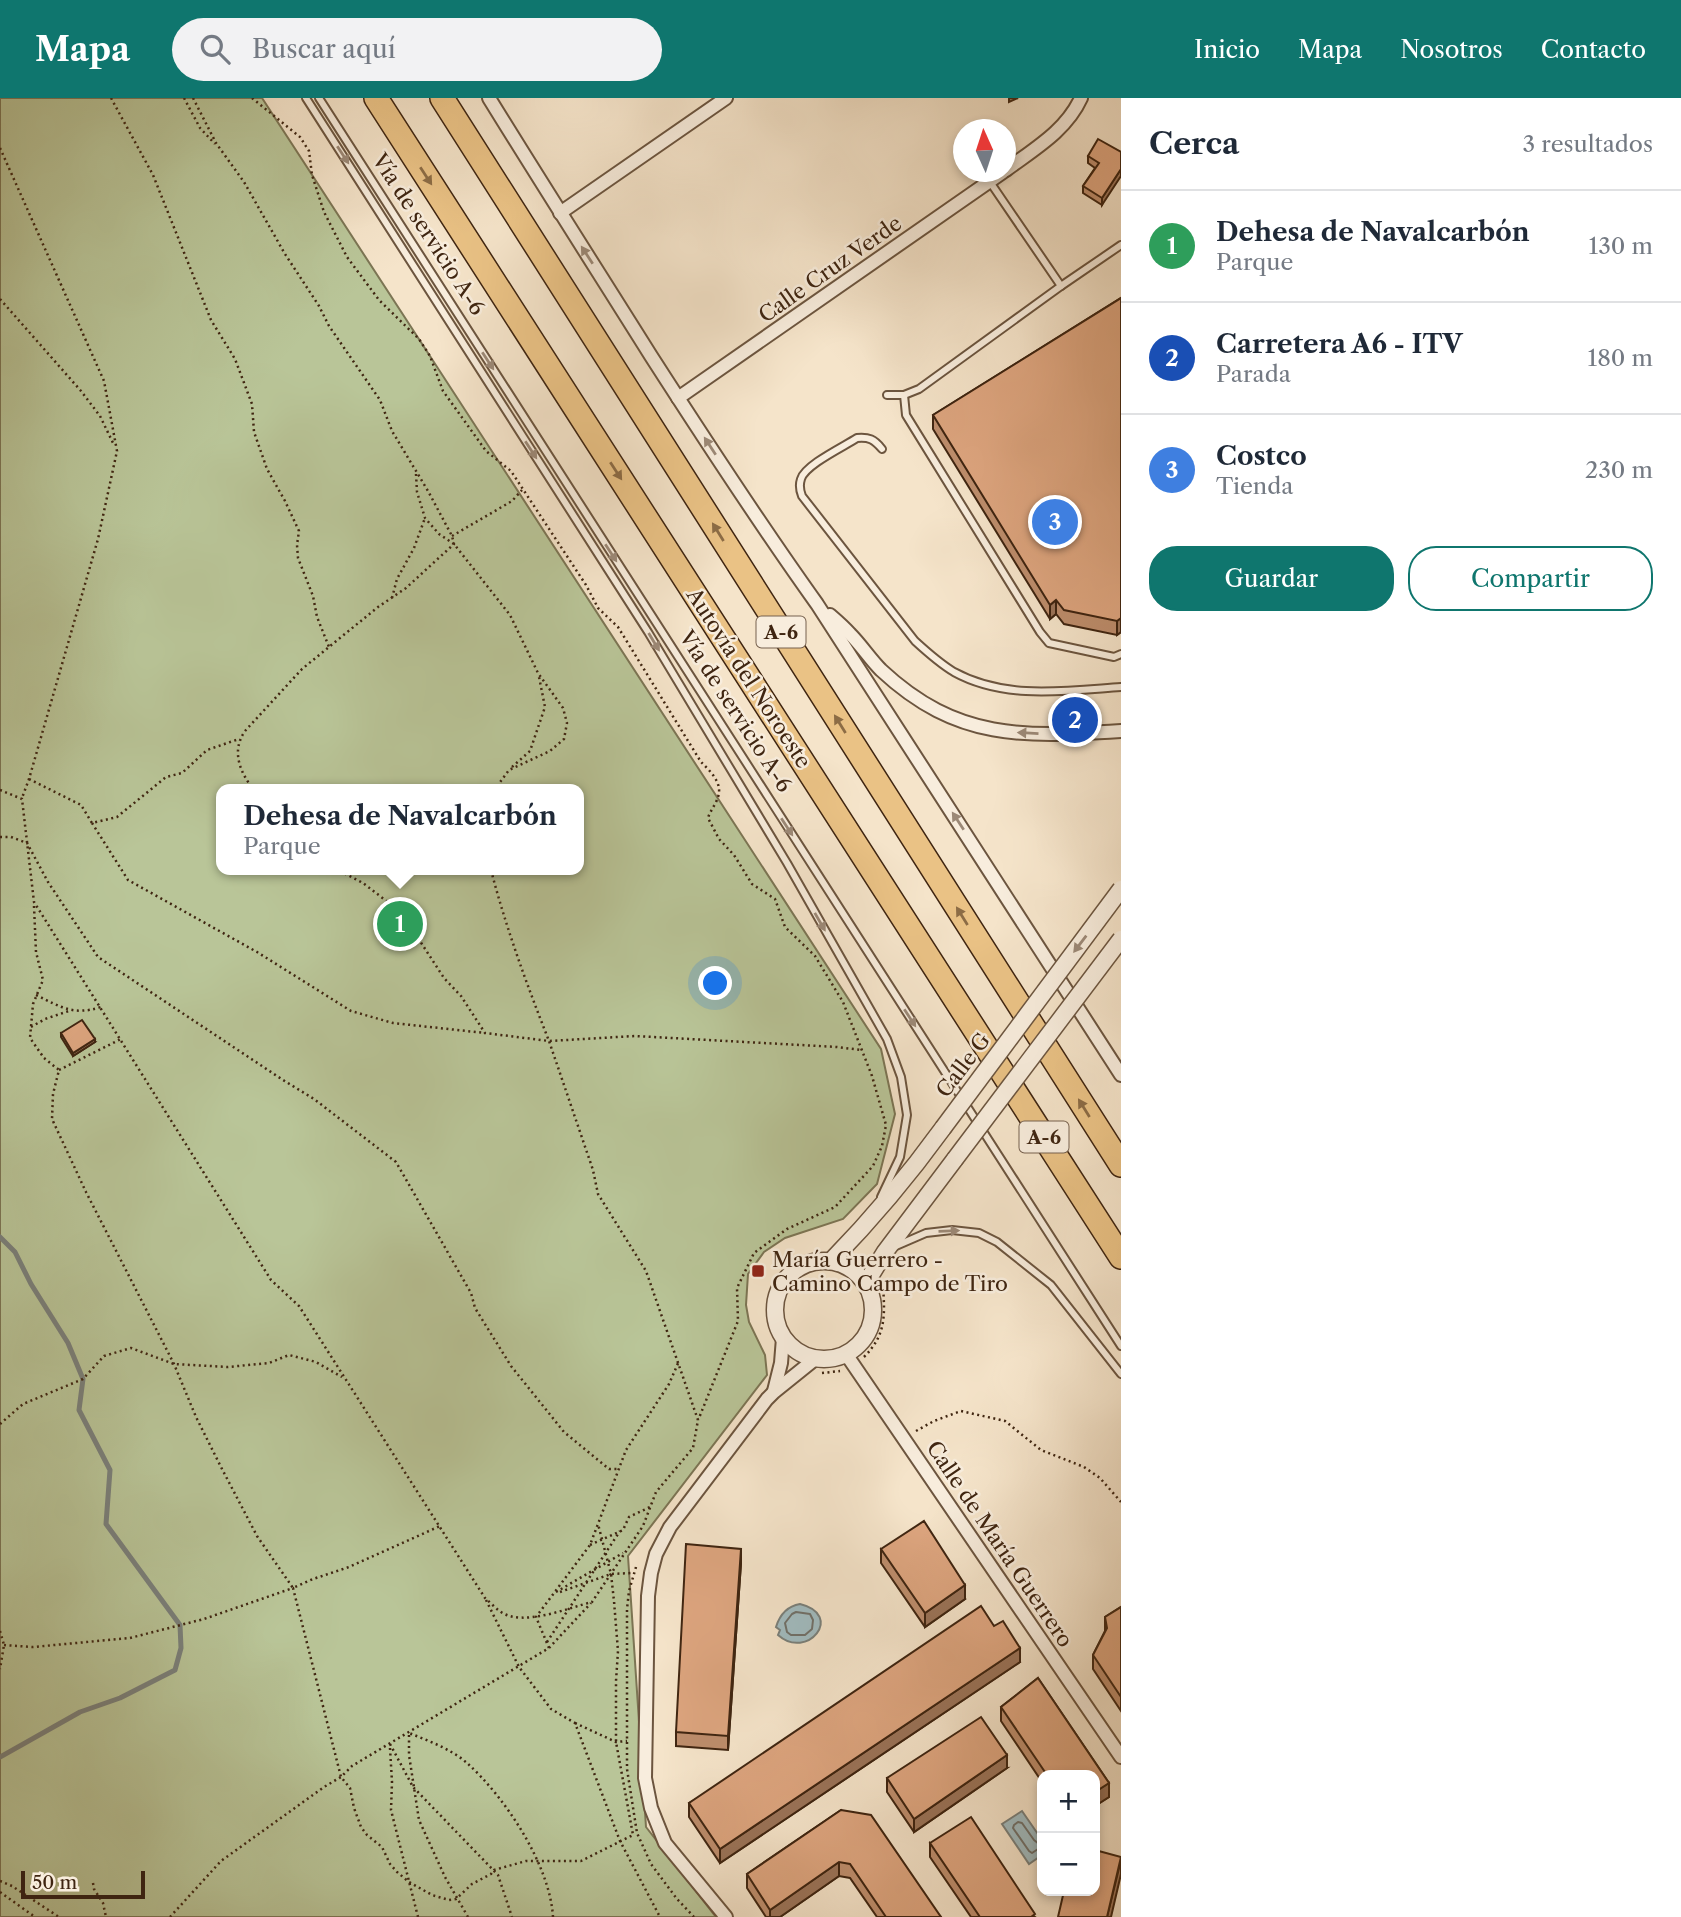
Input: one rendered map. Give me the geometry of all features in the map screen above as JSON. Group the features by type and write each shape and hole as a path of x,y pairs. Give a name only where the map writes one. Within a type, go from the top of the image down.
{"highway":[{"name":"A-6","path":"442,98 1121,1166"},
{"name":"Autovía del Noroeste","path":"378,102 1121,1257"},
{"path":"952,995 961,1024 1121,1274"}],"street":[{"path":"489,98 678,398 765,531 817,604 1121,1075"},
{"path":"560,213 726,98"},
{"name":"Calle Cruz Verde","path":"1016,162 1057,131 1069,119 1080,98"},
{"name":"Calle Cruz Verde","path":"678,398 989,182"},
{"path":"817,604 849,632 879,669 916,700 950,718 1001,732 1058,735 1121,730"},
{"name":"Calle G","path":"831,1261 870,1221 912,1171 1121,889"},
{"path":"874,1283 842,1263 816,1261 801,1266 789,1275 775,1300 777,1326 783,1338 793,1348 815,1359 835,1358 846,1354 866,1336 873,1312 874,1283 886,1252 1121,939"},
{"path":"774,1392 781,1363 783,1338"},
{"name":"Calle de María Guerrero","path":"846,1354 1121,1757"},
{"path":"726,1917 665,1843 651,1808 645,1778 648,1596 651,1573 656,1554 670,1527 774,1392 815,1359"}],"lane":[{"path":"306,98 648,632 787,863 887,1039 901,1077 907,1115 900,1157 870,1221"},
{"name":"Vía de servicio A-6","path":"319,98 1121,1346"},
{"path":"989,182 1061,286"},
{"path":"887,395 904,395 919,389 1121,245"},
{"path":"904,395 906,415 1032,621 1049,643 1114,657 1121,654"},
{"path":"882,449 875,440 857,438 807,469 801,477 800,487 802,496 915,641 952,671 972,681 1001,689 1034,692 1121,687"},
{"path":"1098,1039 1121,1066"},
{"path":"886,1252 926,1233 952,1230 979,1233 998,1242 1051,1285 1121,1374"}],"path":[{"path":"111,98 153,175 211,320 235,359 252,404 254,432 267,469 299,531 298,558 329,648"},
{"path":"184,98 200,128 218,146"},
{"path":"193,98 218,146 244,182 329,326 380,400 392,431 453,537 454,544"},
{"path":"170,1917 222,1861 341,1777 352,1766 549,1648 592,1602 643,1526 656,1492 692,1448 698,1420 738,1321 737,1288 754,1253 787,1229 835,1207 873,1166 882,1146 886,1125 873,1076 843,1002 814,956 786,927 775,899 752,884 734,855 719,839 708,818 720,790 714,776 701,762 618,627 598,608 586,585 511,471 486,451 443,391 430,356 419,339 379,300 347,257 324,212 312,174 309,151 300,137 252,98"},
{"path":"0,148 104,382 117,451 98,539 22,799 34,902 36,952 43,980 33,1003 30,1038 44,1058 59,1070"},
{"path":"0,299 88,399 100,416 117,451"},
{"path":"416,470 416,492 425,518 439,534 454,544 510,615 538,673 563,708 567,723 564,739 550,751 509,769"},
{"path":"453,537 512,502 523,489"},
{"path":"392,598 397,579 414,548 425,518"},
{"path":"249,784 243,775 236,750 239,739 302,669 406,589 454,544"},
{"path":"498,784 509,769 530,751 545,707 538,673"},
{"path":"92,823 117,817 166,777 182,773 207,750 239,739"},
{"path":"29,779 81,805 128,880 257,952 351,1011 393,1023 549,1041 635,1036 837,1046 862,1051"},
{"path":"0,790 22,799"},
{"path":"0,838 11,836 27,843 48,882 98,957 314,1099 397,1162 471,1293 475,1308 511,1366 564,1433 609,1469 619,1469"},
{"path":"348,875 389,903 418,938 444,978 461,996 485,1033"},
{"path":"492,875 525,979 593,1170 598,1194 646,1271 698,1420"},
{"path":"34,902 271,1280 299,1306 440,1526 485,1598 519,1667 551,1709 616,1742 627,1741"},
{"path":"36,995 69,1011"},
{"path":"30,1027 69,1011 89,1011 101,1007"},
{"path":"121,1039 59,1070 53,1094 52,1119 86,1192 174,1364 196,1417 257,1536 293,1588 341,1777 350,1788 361,1827 382,1847 397,1872 432,1895 449,1900 456,1899 472,1884 495,1870 526,1861 581,1861 633,1835 616,1742 615,1681 618,1651 611,1574 598,1524"},
{"path":"874,1283 884,1316 876,1345"},
{"path":"0,1423 23,1404 83,1379 104,1356 131,1348 174,1364 228,1367 269,1363 289,1355 316,1362 343,1378"},
{"path":"536,1617 590,1545 626,1450 670,1384 678,1361"},
{"path":"905,1438 934,1420 961,1411 1005,1421 1041,1450 1084,1467 1100,1478 1121,1502"},
{"path":"590,1545 623,1530 629,1517 650,1507"},
{"path":"4,1645 33,1647 130,1638 204,1619 349,1567 440,1526"},
{"path":"547,1642 620,1531"},
{"path":"554,1594 626,1551"},
{"path":"554,1594 611,1574 633,1573 627,1609 627,1769 637,1833 651,1864 694,1917"},
{"path":"485,1598 510,1616 536,1617 592,1602"},
{"path":"536,1617 549,1648"},
{"path":"0,1631 4,1645 0,1670"},
{"path":"575,1723 620,1841 660,1917"},
{"path":"409,1733 409,1755 419,1820 456,1899 468,1917"},
{"path":"409,1733 466,1762 495,1793 538,1861 553,1906 553,1917"},
{"path":"390,1744 413,1787 495,1870 512,1917"},
{"path":"390,1744 391,1810 418,1917"},
{"path":"0,1881 12,1885 58,1917"},
{"path":"93,1883 103,1903 106,1917"},
{"path":"0,1892 35,1917"}],"green space":[{"path":"0,98 262,98 881,1049 895,1114 877,1184 843,1219 785,1238 764,1252 748,1274 746,1305 749,1322 765,1355 767,1375 628,1556 646,1827 716,1917 0,1917"}],"water":[{"path":"800,1604 820,1617 820,1625 810,1640 789,1642 778,1635 780,1630 776,1627 785,1611"},
{"path":"1022,1811 1037,1833 1037,1858 1029,1864 1002,1824"}],"building":[{"path":"1098,139 1121,152 1121,169 1102,198 1083,186 1099,163 1088,156"},
{"path":"1121,298 1121,618 1117,621 1064,610 1056,600 1050,605 933,415"},
{"path":"82,1020 95,1039 73,1053 61,1033"},
{"path":"924,1521 965,1585 925,1613 881,1549"},
{"path":"686,1544 741,1549 728,1736 676,1732"},
{"path":"981,1606 994,1626 1003,1621 1020,1648 720,1849 689,1803"},
{"path":"1121,1607 1121,1697 1093,1655 1107,1628 1105,1617"},
{"path":"1038,1678 1109,1783 1100,1789 1100,1770 1044,1770 1001,1707"},
{"path":"981,1717 1007,1755 914,1819 887,1778"},
{"path":"841,1810 871,1815 941,1917 886,1917 850,1864 839,1862 770,1910 747,1874"},
{"path":"971,1817 1035,1914 1031,1917 980,1917 930,1843"},
{"path":"1100,1851 1121,1857 1107,1917 1058,1917 1063,1896 1100,1896"}],"waterway":[{"path":"0,1237 15,1252 31,1284 68,1343 83,1379 79,1410 110,1470 106,1524 180,1625 181,1648 175,1670 120,1698 80,1712 0,1757"}],"place":[{"name":"Costco","path":"1055,522"},
{"name":"Carretera A6 - ITV","path":"1075,720"},
{"name":"Dehesa de Navalcarbón","path":"400,924"},
{"name":"María Guerrero - Camino Campo de Tiro","path":"758,1271"}]}
